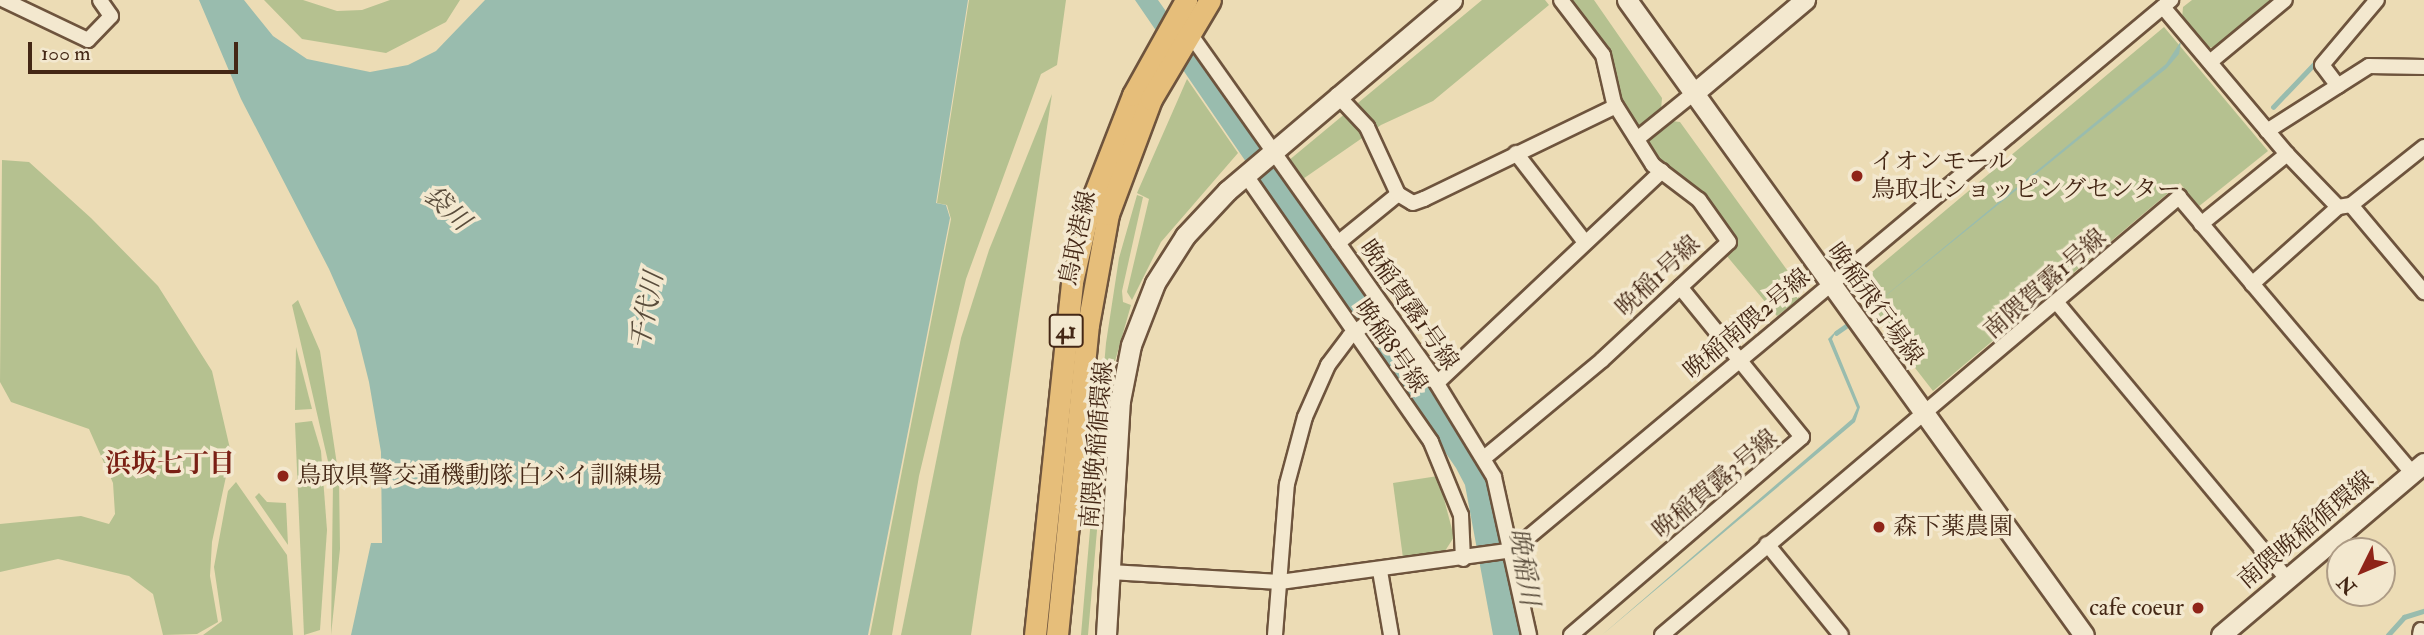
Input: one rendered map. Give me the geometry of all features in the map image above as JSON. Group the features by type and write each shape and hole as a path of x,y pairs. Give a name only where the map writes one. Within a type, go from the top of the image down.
{"main road":[{"name":"鳥取港線","path":"1035,635 1072,282 1107,152 1183,21 1210,0"},
{"name":"鳥取港線","path":"1057,635 1097,262 1125,158 1166,51"}],"street":[{"path":"3,5 88,40 111,16 100,0"},
{"path":"1272,149 1452,0"},
{"name":"晩稲1号線","path":"1484,458 1680,287 1729,236 1699,200 1662,171 1637,139 1616,106 1603,55 1561,0"},
{"name":"晩稲飛行場線","path":"1627,0 2084,635"},
{"path":"1637,139 1805,0"},
{"path":"2210,62 2284,0"},
{"path":"2338,86 2322,65 2377,0"},
{"path":"2167,4 2210,62 2287,154 2345,206 2424,292"},
{"name":"晩稲南隈2号線","path":"1511,551 2167,4"},
{"name":"晩稲賀露1号線","path":"1183,21 1383,311 1437,383 1484,458 1494,477 1529,635"},
{"path":"2267,131 2369,66 2424,67"},
{"path":"1337,94 1367,127 1398,194 1413,202 1616,106"},
{"path":"2252,284 2345,206 2424,147"},
{"name":"南隈晩稲循環線","path":"1105,635 1120,401 1131,345 1155,283 1185,236 1246,172 1272,149"},
{"path":"1516,153 1584,241"},
{"path":"2202,224 2287,154"},
{"path":"1437,383 1584,241 1662,171"},
{"name":"晩稲8号線","path":"1246,172 1431,442 1450,480 1470,558"},
{"path":"1338,243 1398,194"},
{"name":"南隈賀露1号線","path":"1662,635 1767,544 2058,304 2179,197 2252,284 2418,468"},
{"name":"晩稲賀露3号線","path":"1571,635 1802,437 1680,287"},
{"path":"2058,304 2286,578"},
{"path":"1276,635 1287,484 1304,417 1328,365 1355,330 1383,311"},
{"name":"南隈晩稲循環線","path":"2221,635 2418,468"},
{"path":"1767,544 1841,635"},
{"path":"1110,572 1280,582 1511,551"},
{"path":"1380,570 1391,635"}],"green space":[{"path":"264,0 303,0 337,11 362,10 390,0 460,0 446,22 386,53 302,39"},
{"path":"969,0 1066,0 1057,65 1041,74 966,279 919,476 892,635 870,635 951,219 947,205 937,203"},
{"path":"1482,0 1545,0 1549,5 1433,101 1381,125 1300,181 1288,161"},
{"path":"1567,0 1594,0 1662,98 1661,110 1639,127 1620,101 1609,54"},
{"path":"2192,0 2274,0 2217,48 2206,47 2182,19 2183,7"},
{"path":"2164,27 2268,151 2198,207 2180,183 1933,391 1853,288"},
{"path":"1187,79 1238,153 1161,242 1132,300 1127,292 1149,199 1137,193"},
{"path":"1052,94 971,635 901,635 961,338 989,250"},
{"path":"1672,121 1680,122 1800,288 1799,299 1777,316 1726,255 1736,237 1704,199 1657,162 1644,142"},
{"path":"2,160 29,162 91,218 158,286 212,371 231,453 212,542 210,576 218,622 197,634 163,635 153,594 129,576 58,559 0,572 0,524 81,516 109,524 115,514 113,483 89,429 11,402 0,382"},
{"path":"1137,195 1143,197 1122,291 1123,302 1131,305 1110,379 1088,635 1081,635 1106,343 1119,258"},
{"path":"298,300 320,351 339,478 340,549 331,635 333,483 292,305"},
{"path":"296,347 312,409 295,410"},
{"path":"312,421 321,451 327,530 320,630 304,635 295,423"},
{"path":"1438,476 1454,537 1445,551 1403,558 1393,483"},
{"path":"236,482 287,555 293,635 203,635 222,621 214,567 228,491"},
{"path":"259,493 267,502 286,503 288,545 255,497"}],"water":[{"path":"199,0 244,0 273,36 307,59 370,72 408,65 436,51 485,0 968,0 936,203 946,205 950,218 868,635 351,635 371,543 382,543 381,452 369,382 356,330 329,269 241,99"},
{"path":"1135,0 1158,0 1436,393 1488,475 1521,635 1493,635 1465,485 1456,468"},
{"path":"2181,41 2179,54 2167,68 1873,306 1864,278 1879,301 2166,64"},
{"path":"1837,330 1832,339 1860,407 1855,422 1602,635 1852,419 1857,408 1828,339"}],"waterway":[{"path":"2273,107 2317,61"},
{"path":"1862,315 1878,304"},
{"path":"1836,333 1852,322"},
{"path":"2388,635 2404,617 2424,611"}],"place":[{"name":"イオンモール 鳥取北ショッピングセンター","path":"1857,176"},
{"name":"鳥取県警交通機動隊 白バイ訓練場","path":"283,476"},
{"name":"森下薬農園","path":"1879,527"},
{"name":"cafe coeur","path":"2198,608"}],"district":[{"name":"浜坂七丁目","path":"170,465"}],"water label":[{"name":"袋川","path":"446,209"},
{"name":"千代川","path":"648,311"},
{"name":"晩稲川","path":"1523,567"}]}
